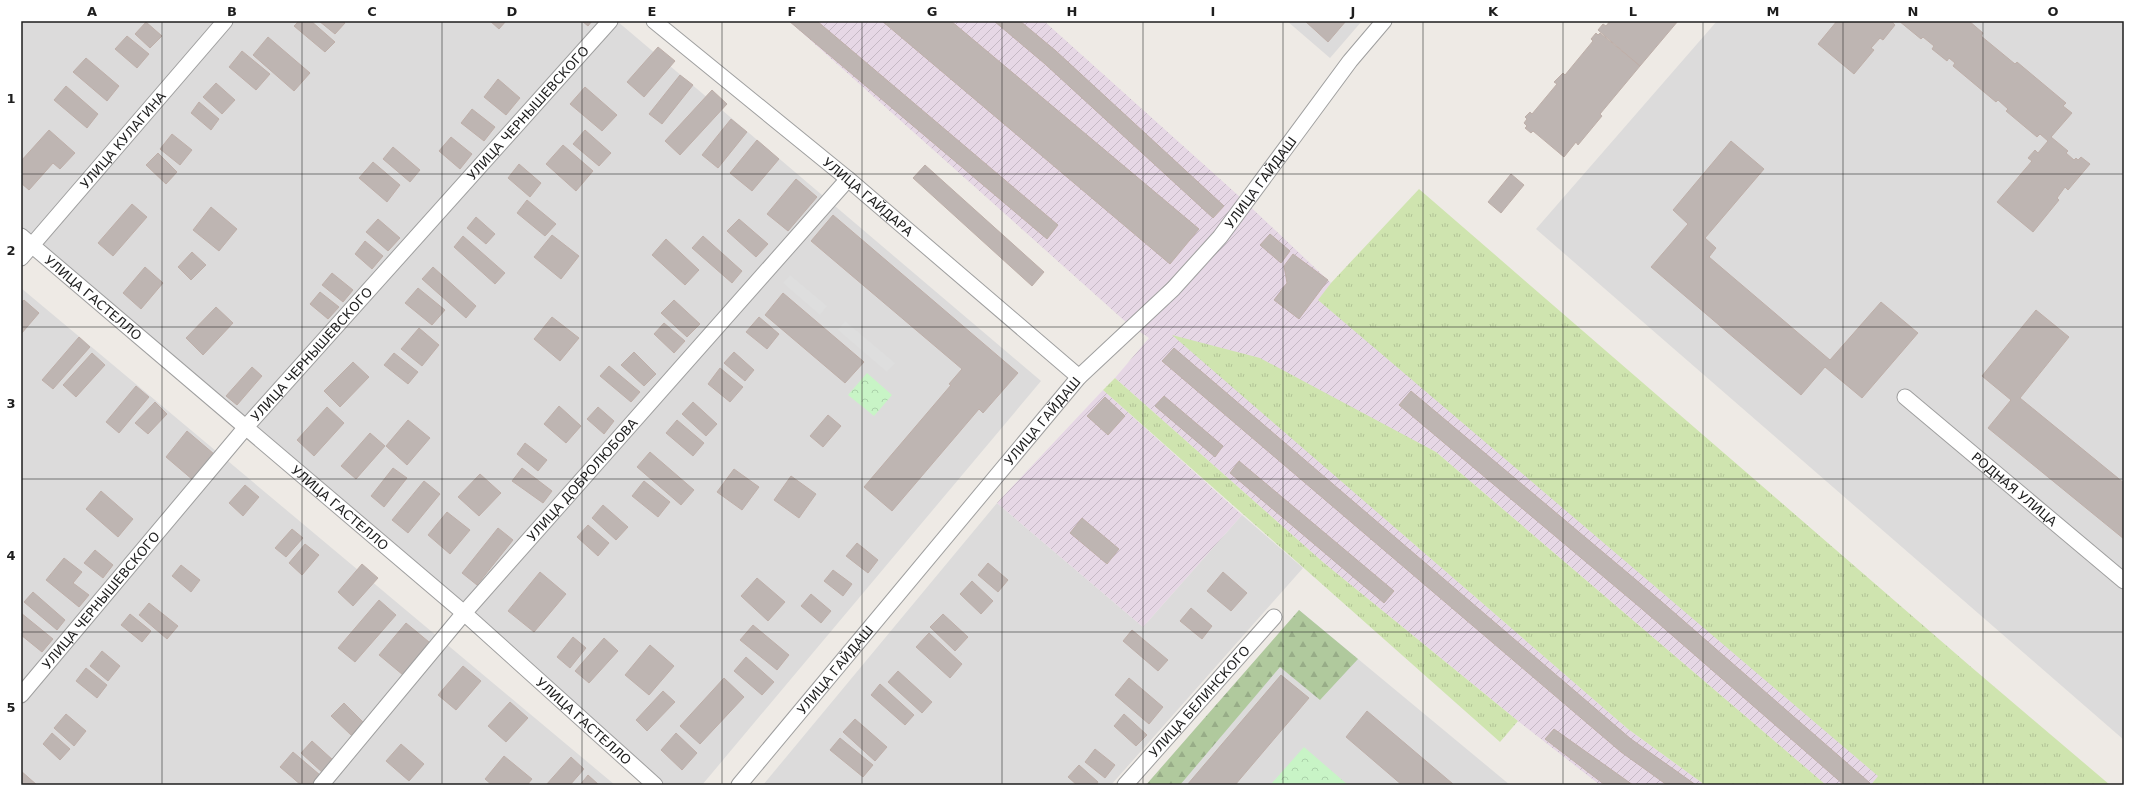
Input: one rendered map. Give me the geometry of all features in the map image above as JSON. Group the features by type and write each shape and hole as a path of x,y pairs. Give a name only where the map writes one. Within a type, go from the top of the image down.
{"street":[{"name":"УЛИЦА КУЛАГИНА","path":"21,258 27,240 224,21"},
{"name":"УЛИЦА ЧЕРНЫШЕВСКОГО","path":"21,695 246,427 610,21"},
{"name":"УЛИЦА ГАЙДАРА","path":"654,21 848,179 1079,377"},
{"name":"УЛИЦА ГАЙДАШ","path":"739,785 1079,377 1173,289 1220,237 1350,61 1384,21"},
{"name":"УЛИЦА ДОБРОЛЮБОВА","path":"321,785 464,613 848,179"},
{"name":"УЛИЦА ГАСТЕЛЛО","path":"27,240 464,613 655,785"},
{"name":"РОДНАЯ УЛИЦА","path":"1905,397 2124,582"},
{"name":"УЛИЦА БЕЛИНСКОГО","path":"1125,785 1274,617"}],"shaded area":[{"path":"21,21 617,21 1041,381 702,785 662,785 21,240"},
{"path":"789,21 1044,21 1240,197 1331,283 1319,300 1879,776 1871,785 1826,785 1436,452 1173,335 1628,729 1705,785 1600,785 1518,721 1324,563 1115,378 1149,338 1127,323"},
{"path":"1287,21 1362,21 1330,58"},
{"path":"1717,21 2124,21 2124,740 1536,229"},
{"path":"790,275 827,306 820,315 783,283"},
{"path":"21,288 615,785 21,785"},
{"path":"845,321 895,363 887,372 838,330"},
{"path":"1103,390 1242,515 1143,627 997,503"},
{"path":"997,503 1143,627 1242,515 1303,568 1111,785 763,785"},
{"path":"1299,610 1510,785 1146,785"}],"green space":[{"path":"1419,189 1970,666 2110,785 1871,785 1878,776 1318,300 1331,283"},
{"path":"1172,335 1260,358 1436,452 1826,785 1705,785 1628,729"},
{"path":"867,373 892,395 874,416 848,395"},
{"path":"1115,378 1324,563 1518,721 1500,742 1103,390"},
{"path":"1299,610 1358,659 1320,700 1280,667 1180,785 1146,785"},
{"path":"1304,747 1348,785 1274,785 1272,783"}],"building":[{"path":"299,21 311,21 335,42 325,52 294,26"},
{"path":"319,21 342,21 345,23 335,34"},
{"path":"490,21 506,21 499,29"},
{"path":"582,21 592,21 588,26"},
{"path":"789,21 817,21 1058,225 1047,239"},
{"path":"882,21 951,21 1199,229 1170,264"},
{"path":"994,21 1020,21 1056,51 1224,206 1213,218 1045,64"},
{"path":"1305,21 1346,21 1328,42"},
{"path":"1610,21 1678,21 1640,66 1598,30 1603,24 1606,26"},
{"path":"1837,21 1893,21 1892,22 1895,25 1883,40 1880,38 1871,48 1874,50 1854,74 1818,44"},
{"path":"1899,21 1969,21 1983,33 1981,36 2015,64 2017,62 2066,103 2063,106 2072,113 2051,137 2068,151 2066,153 2074,160 2076,158 2078,160 2081,157 2090,164 2068,190 2065,187 2057,198 2059,200 2033,232 1997,202 2032,161 2028,158 2035,150 2038,153 2048,141 2040,134 2037,137 2006,111 2008,109 1998,100 1996,102 1953,66 1955,63 1949,58 1947,61 1932,49 1934,46 1923,37 1921,39"},
{"path":"146,22 162,36 150,48 135,34"},
{"path":"1596,33 1598,35 1600,33 1640,66 1600,114 1602,116 1578,145 1576,142 1564,157 1533,131 1531,133 1525,128 1527,126 1524,123 1527,119 1525,117 1530,112 1532,114 1557,84 1554,82 1563,73 1565,75 1593,41 1591,39"},
{"path":"127,36 149,54 137,68 115,49"},
{"path":"268,37 310,73 294,91 253,55"},
{"path":"658,47 675,61 644,97 627,82"},
{"path":"242,51 270,74 256,90 229,67"},
{"path":"86,58 119,86 107,101 73,72"},
{"path":"680,75 693,85 662,124 649,114"},
{"path":"498,79 520,98 506,115 484,97"},
{"path":"216,83 235,100 222,114 203,97"},
{"path":"66,86 98,114 87,128 54,100"},
{"path":"585,87 617,115 602,131 570,104"},
{"path":"712,90 727,104 680,155 665,141"},
{"path":"199,102 219,119 211,130 191,113"},
{"path":"472,109 495,127 484,141 461,123"},
{"path":"731,119 747,132 718,168 702,155"},
{"path":"49,130 75,153 60,169 53,163 29,190 21,183 21,161"},
{"path":"585,130 611,153 599,166 573,144"},
{"path":"172,134 192,150 180,165 160,149"},
{"path":"451,137 472,154 460,169 439,151"},
{"path":"757,140 779,159 752,191 730,173"},
{"path":"1731,141 1764,169 1705,238 1716,248 1709,257 1830,360 1881,302 1918,333 1862,398 1825,367 1801,395 1651,267 1688,224 1673,210"},
{"path":"563,145 593,171 576,191 546,164"},
{"path":"393,147 420,170 410,182 383,159"},
{"path":"158,153 177,172 166,184 146,165"},
{"path":"373,162 400,185 387,202 359,178"},
{"path":"519,164 541,183 530,197 508,178"},
{"path":"925,165 1044,272 1032,286 913,178"},
{"path":"1511,174 1524,185 1501,213 1488,202"},
{"path":"796,179 817,197 788,231 767,214"},
{"path":"527,200 556,224 545,236 517,213"},
{"path":"132,204 147,217 113,256 98,243"},
{"path":"211,207 237,229 219,251 193,230"},
{"path":"833,215 1018,373 983,413 979,409 892,511 864,487 951,385 949,384 962,369 811,241"},
{"path":"476,217 495,234 486,244 467,228"},
{"path":"378,219 400,238 388,251 366,232"},
{"path":"739,219 768,244 756,257 727,231"},
{"path":"1270,234 1290,251 1281,263 1260,245"},
{"path":"552,235 579,256 561,279 534,257"},
{"path":"463,236 505,273 495,284 454,247"},
{"path":"703,236 742,271 732,283 692,248"},
{"path":"666,239 699,270 685,285 652,255"},
{"path":"365,241 383,256 372,269 355,254"},
{"path":"192,252 206,265 191,280 178,267"},
{"path":"1293,254 1328,280 1299,319 1274,300 1287,283 1284,266"},
{"path":"145,267 163,283 141,309 123,293"},
{"path":"433,267 476,306 466,318 422,279"},
{"path":"332,273 353,290 343,302 322,285"},
{"path":"418,288 445,310 432,325 405,303"},
{"path":"320,292 339,307 328,319 310,304"},
{"path":"783,293 864,362 845,383 765,315"},
{"path":"24,300 39,313 21,334 21,303"},
{"path":"674,300 700,324 687,337 661,313"},
{"path":"216,307 233,323 203,355 186,338"},
{"path":"2036,310 2069,337 2020,398 2124,483 2124,539 1988,428 2011,400 1982,376"},
{"path":"552,317 579,338 560,361 534,339"},
{"path":"759,317 779,334 767,349 746,332"},
{"path":"664,323 685,341 674,353 654,334"},
{"path":"419,328 439,345 422,366 401,349"},
{"path":"79,337 90,347 53,389 42,380"},
{"path":"1174,348 1631,739 1696,785 1667,785 1621,752 1162,361"},
{"path":"634,352 656,374 644,386 621,365"},
{"path":"734,352 754,370 745,381 724,363"},
{"path":"92,353 105,365 76,397 63,385"},
{"path":"394,353 418,372 408,384 384,365"},
{"path":"353,362 369,377 340,407 324,391"},
{"path":"609,366 640,392 631,402 600,376"},
{"path":"252,367 262,376 237,405 226,396"},
{"path":"720,368 743,387 730,402 708,384"},
{"path":"136,386 149,397 119,433 106,422"},
{"path":"1411,391 1654,595 1870,783 1869,785 1844,785 1642,609 1399,405"},
{"path":"1164,396 1223,446 1215,457 1155,406"},
{"path":"1105,397 1125,416 1108,435 1087,416"},
{"path":"155,402 167,414 148,434 135,423"},
{"path":"693,402 717,424 706,436 682,414"},
{"path":"559,406 581,426 566,443 544,424"},
{"path":"327,407 344,423 314,456 297,440"},
{"path":"598,407 614,421 604,434 587,419"},
{"path":"828,415 841,426 823,447 810,436"},
{"path":"408,420 430,438 407,465 386,446"},
{"path":"677,420 704,443 693,456 666,433"},
{"path":"187,431 214,454 193,480 166,457"},
{"path":"370,433 385,446 356,479 341,466"},
{"path":"525,443 547,460 538,471 517,454"},
{"path":"650,452 694,490 681,505 637,467"},
{"path":"1239,461 1394,591 1384,603 1230,473"},
{"path":"393,468 407,478 384,507 371,496"},
{"path":"522,468 552,491 543,503 512,481"},
{"path":"734,469 759,487 742,510 717,492"},
{"path":"480,474 501,493 479,516 458,497"},
{"path":"791,476 816,494 799,518 774,500"},
{"path":"424,481 440,494 408,533 392,520"},
{"path":"644,481 670,502 658,517 632,496"},
{"path":"245,485 259,497 243,516 229,503"},
{"path":"101,491 133,519 118,537 86,509"},
{"path":"603,505 628,527 616,540 592,518"},
{"path":"447,512 470,530 450,554 428,535"},
{"path":"1082,518 1119,549 1107,564 1070,533"},
{"path":"588,525 609,543 598,556 577,537"},
{"path":"498,528 513,540 477,585 462,573"},
{"path":"292,529 303,538 286,557 275,548"},
{"path":"857,543 878,560 868,573 846,556"},
{"path":"305,544 319,555 302,575 289,563"},
{"path":"95,550 113,565 103,578 84,563"},
{"path":"64,558 82,572 73,583 89,595 79,607 46,580"},
{"path":"988,563 1008,580 998,592 978,575"},
{"path":"362,564 378,578 353,606 338,592"},
{"path":"181,565 200,580 191,592 172,576"},
{"path":"833,570 852,584 843,596 824,581"},
{"path":"540,572 566,594 534,632 508,611"},
{"path":"1223,572 1247,593 1231,611 1207,591"},
{"path":"757,578 785,602 768,621 741,596"},
{"path":"972,581 993,601 981,614 960,594"},
{"path":"33,592 65,620 57,630 24,602"},
{"path":"811,594 831,611 821,623 801,606"},
{"path":"379,600 396,615 355,662 338,648"},
{"path":"149,603 178,626 167,639 139,615"},
{"path":"1191,608 1212,626 1202,639 1180,621"},
{"path":"21,613 53,639 42,652 21,635"},
{"path":"130,614 151,631 142,642 121,625"},
{"path":"943,614 968,637 955,651 930,627"},
{"path":"406,623 429,642 403,675 379,655"},
{"path":"753,625 789,655 777,670 740,640"},
{"path":"1132,630 1168,660 1158,671 1123,641"},
{"path":"929,633 962,664 950,678 916,647"},
{"path":"573,637 586,648 570,668 557,657"},
{"path":"604,638 618,651 589,683 575,671"},
{"path":"650,645 674,666 649,695 625,675"},
{"path":"102,651 120,666 108,681 90,666"},
{"path":"746,657 774,682 762,695 734,671"},
{"path":"463,666 481,681 456,710 438,695"},
{"path":"86,668 107,685 97,698 76,681"},
{"path":"898,671 932,702 922,713 888,682"},
{"path":"1281,675 1309,698 1235,785 1187,785"},
{"path":"724,678 744,697 700,744 680,726"},
{"path":"1129,678 1163,707 1149,724 1115,695"},
{"path":"880,684 914,715 905,725 871,695"},
{"path":"663,691 675,702 647,731 636,720"},
{"path":"510,702 528,718 506,742 488,726"},
{"path":"344,703 364,723 351,735 331,716"},
{"path":"1367,711 1453,784 1402,785 1346,737"},
{"path":"66,714 86,731 74,746 54,728"},
{"path":"1124,714 1147,735 1136,746 1114,726"},
{"path":"855,719 887,747 875,761 843,732"},
{"path":"1554,729 1633,785 1605,785 1545,739"},
{"path":"52,733 70,749 60,760 43,744"},
{"path":"676,733 697,753 682,770 661,750"},
{"path":"840,738 873,765 863,777 830,750"},
{"path":"312,741 334,761 323,773 301,753"},
{"path":"401,744 424,764 409,781 386,761"},
{"path":"1095,749 1115,765 1105,778 1085,762"},
{"path":"293,752 320,775 311,785 301,785 280,767"},
{"path":"504,756 532,779 527,785 492,785 485,779"},
{"path":"571,757 584,769 570,785 546,785"},
{"path":"1079,765 1098,782 1096,785 1077,785 1068,777"},
{"path":"21,771 37,785 21,785"},
{"path":"588,775 599,785 580,785"}]}
